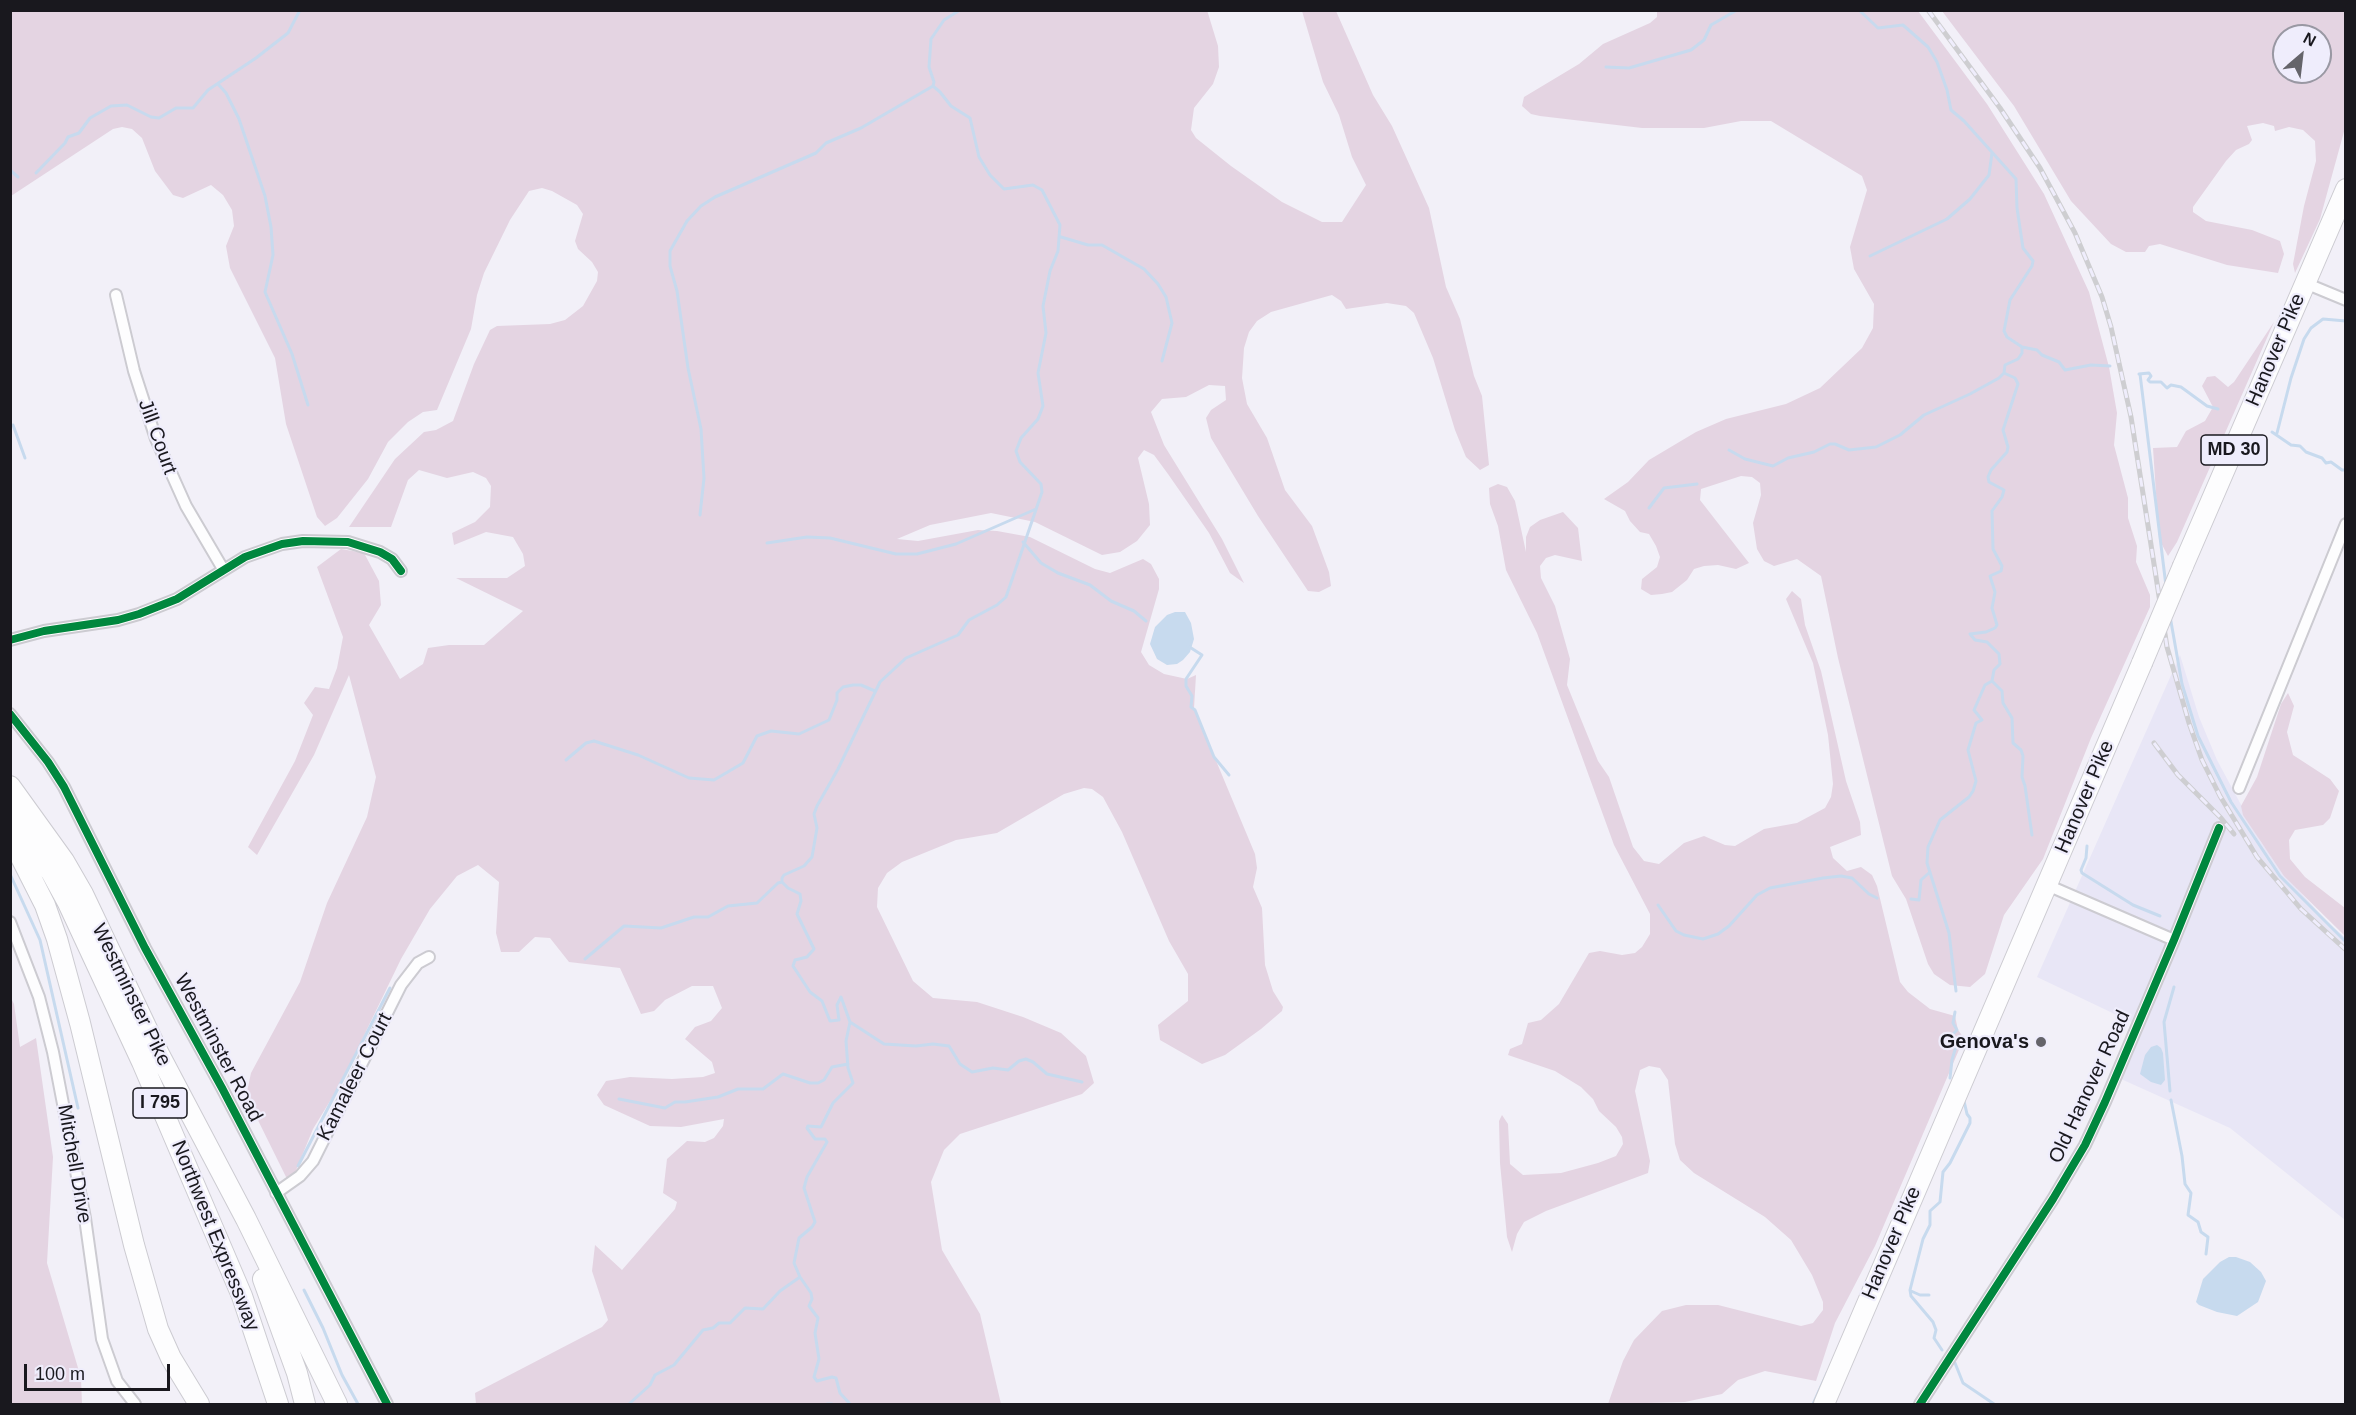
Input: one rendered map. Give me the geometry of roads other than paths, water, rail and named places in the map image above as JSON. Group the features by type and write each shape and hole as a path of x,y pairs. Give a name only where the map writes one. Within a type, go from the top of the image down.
{"highway":[{"name":"Hanover Pike","path":"1824,1404 2346,189"},
{"name":"Westminster Pike","path":"10,786 64,861 92,913 159,1054 246,1219 337,1404"},
{"name":"Northwest Expressway","path":"10,816 51,872 68,903 142,1062 242,1296 278,1404"},
{"path":"10,836 45,905 57,939 80,1023 134,1245 158,1329 171,1358 199,1404"},
{"name":"Northwest Expressway","path":"159,1054 264,1281 297,1373 305,1404"}],"street":[{"path":"2305,283 2346,300"},
{"name":"Jill Court","path":"116,295 135,371 156,439 186,506 223,569"},
{"path":"2239,788 2346,525"},
{"path":"10,640 44,631 118,620 140,614 177,599 245,556 282,544 327,540 369,547 392,559 400,571"},
{"name":"Westminster Road","path":"10,714 48,762 64,787 145,948 222,1088 387,1404"},
{"name":"Old Hanover Road","path":"1920,1404 2053,1199 2085,1145 2174,940 2219,828"},
{"path":"2047,885 2174,940"},
{"name":"Mitchell Drive","path":"10,922 39,997 63,1102 85,1218 102,1339 117,1381 135,1404"},
{"name":"Kamaleer Court","path":"276,1193 300,1176 313,1161 401,986 418,963 429,957"}],"water":[{"path":"1185,612 1191,623 1194,639 1190,652 1183,660 1177,664 1167,665 1157,659 1150,644 1155,627 1167,615"},
{"path":"2157,1045 2163,1053 2165,1080 2161,1085 2151,1082 2140,1074 2145,1055 2151,1047"},
{"path":"2229,1257 2250,1262 2261,1272 2266,1281 2258,1302 2237,1316 2217,1312 2196,1302 2203,1279 2220,1262"}],"waterway":[{"path":"36,173 68,137 79,133 90,118 111,106 127,105 151,117 159,118 176,108 193,108 208,90 288,33 300,10"},
{"path":"782,882 784,875 804,866 812,857 817,828 814,814 817,806 838,769 880,682 906,658 958,635 969,620 997,605 1006,597 1042,492 1041,484 1020,462 1016,451 1021,438 1038,419 1043,406 1038,373 1046,333 1043,306 1050,271 1058,251 1060,225 1042,190 1033,185 1004,189 990,175 979,157 970,118 951,106 933,86 934,82 929,67 931,39 944,20 960,10"},
{"path":"1606,67 1629,68 1691,50 1704,40 1711,25 1737,10"},
{"path":"1859,10 1878,28 1903,25 1928,47 1937,62 1951,110 1964,121 2016,179 2017,208 2023,248 2033,261 2010,300 2004,331 2007,337 2022,347"},
{"path":"218,84 226,93 239,119 265,196 273,255 265,292 292,354 308,405"},
{"path":"700,515 704,478 701,429 688,368 677,291 670,266 670,251 687,221 701,206 715,197 816,153 826,143 861,128 933,86"},
{"path":"1870,256 1947,219 1970,199 1989,175 1992,153"},
{"path":"10,170 18,177"},
{"path":"1061,237 1088,245 1102,245 1144,269 1158,284 1166,297 1172,323 1162,361"},
{"path":"2277,433 2304,339 2311,328 2323,319 2346,321"},
{"path":"2022,347 2037,350 2042,355 2059,362 2065,370 2091,365 2110,366"},
{"path":"2004,373 2005,365 2018,359 2022,353 2022,347"},
{"path":"1729,450 1745,459 1773,466 1788,458 1814,452 1830,444 1849,450 1876,447 1900,435 1924,415 1970,394 2004,373"},
{"path":"1956,991 1949,933 1927,863 1928,847 1940,820 1969,797 1973,791 1976,781 1968,750 1976,723 1982,720 1974,710 1985,685 1992,681 1994,670 2000,664 1999,654 1987,642 1975,640 1970,634 1986,632 1997,625 1992,608 1995,592 1990,576 2001,571 2002,566 1993,549 1992,511 2004,490 1989,482 1988,477 1991,470 2007,452 2008,447 2003,430 2018,384 2015,378 2004,373"},
{"path":"2139,374 2149,373 2150,382 2161,382 2167,388 2171,385 2181,387 2207,406 2218,409"},
{"path":"2140,374 2166,586"},
{"path":"13,425 25,458"},
{"path":"2272,432 2291,445 2300,446 2306,452 2322,458 2326,463 2331,462 2342,470 2346,470"},
{"path":"1649,508 1664,488 1697,484"},
{"path":"767,543 807,537 830,538 896,554 917,554 956,544 1036,509"},
{"path":"1023,542 1041,563 1058,573 1090,585 1111,601 1134,611 1146,621"},
{"path":"2170,616 2182,684 2198,736 2231,802 2280,876 2346,942"},
{"path":"1188,646 1202,655 1186,679 1186,686 1192,696 1191,707 1195,710 1214,757 1229,775"},
{"path":"1992,681 2002,691 2003,703 2012,718 2013,743 2021,750 2023,756 2022,777 2032,835"},
{"path":"566,760 586,743 594,741 638,755 689,778 714,780 743,763 757,736 771,731 799,734 829,720 837,700 837,693 843,687 861,685 875,691"},
{"path":"2087,846 2082,873 2133,905 2160,916"},
{"path":"1911,899 1919,900 1921,880 1930,872"},
{"path":"10,874 40,940 78,1108"},
{"path":"1658,905 1676,931 1703,939 1718,934 1729,926 1757,895 1770,888 1841,876 1852,878 1869,894 1877,898"},
{"path":"782,882 800,894 801,901 797,914 814,949 807,957 795,960 793,966 810,992 822,1001 830,1021 839,1020 837,1005 841,997 850,1022 846,1041 848,1068 853,1083 833,1103 821,1127 808,1126 807,1128 815,1139 825,1139 827,1142 807,1177 804,1188 815,1222 799,1238 794,1263 811,1293 812,1299 809,1306 818,1318 815,1333 819,1359 814,1377 817,1381 836,1378 840,1393 850,1404"},
{"path":"585,959 624,926 661,928 694,917 708,917 728,906 757,903 778,883 782,882"},
{"path":"2170,1091 2164,1022 2174,987"},
{"path":"298,1166 390,988"},
{"path":"1950,1078 1957,1043 1952,1035 1957,1030 1953,1023 1955,1012"},
{"path":"850,1022 884,1044 949,1046 960,1064 972,1072 993,1068 1008,1070 1019,1061 1026,1059 1047,1074 1082,1082"},
{"path":"619,1099 665,1108 675,1102 718,1097 738,1089 763,1089 783,1074 810,1083 818,1083 824,1080 832,1067 848,1064"},
{"path":"2171,1100 2185,1184 2191,1193 2188,1215 2198,1222 2201,1232 2208,1237 2206,1254"},
{"path":"1942,1350 1934,1338 1936,1330 1933,1322 1911,1296 1910,1290 1923,1239 1930,1225 1930,1211 1940,1202 1943,1172 1970,1123 1964,1101"},
{"path":"629,1404 650,1385 655,1375 674,1365 703,1330 713,1328 719,1323 730,1323 745,1308 763,1309 780,1291 800,1277"},
{"path":"304,1290 323,1328 342,1375 358,1404"},
{"path":"1911,1291 1920,1295 1929,1295"},
{"path":"1955,1363 1963,1383 1994,1404"},
{"path":"1813,1404 1827,1373"},
{"path":"827,1404 832,1404"}],"railway":[{"path":"1928,10 2000,108 2040,168 2075,233 2102,297 2131,417 2167,647 2202,760 2220,796 2257,857 2301,909 2346,950"},
{"path":"2154,743 2178,775 2234,834"}],"place":[{"name":"Genova's","path":"2041,1042"}]}
